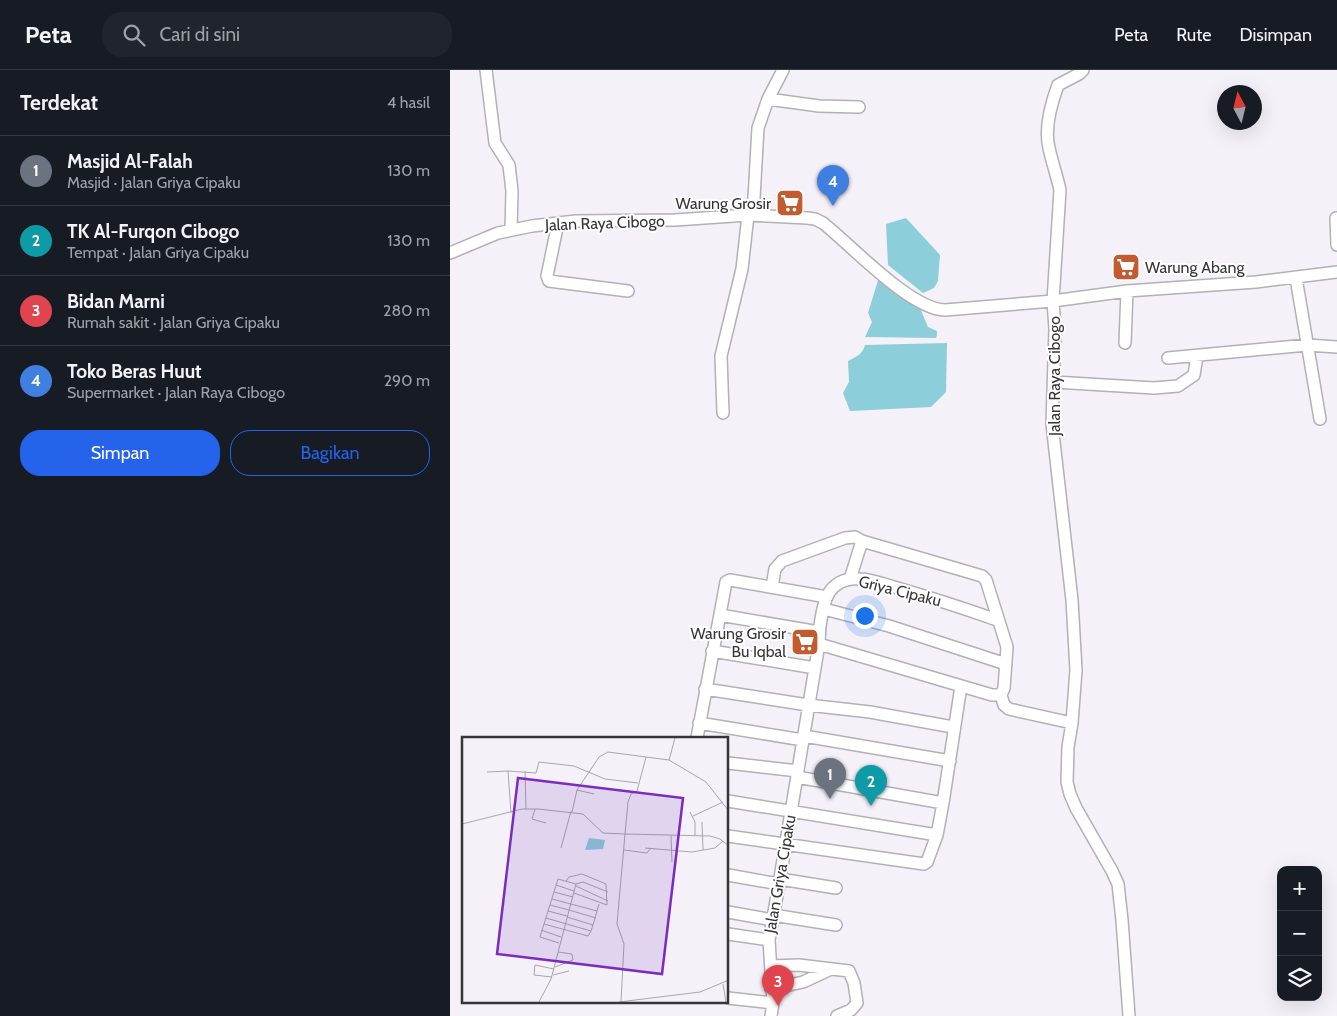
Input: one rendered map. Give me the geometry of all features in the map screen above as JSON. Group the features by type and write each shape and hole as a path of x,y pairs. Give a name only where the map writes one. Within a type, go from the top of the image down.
{"street":[{"path":"486,70 495,143 509,165 512,191 511,230"},
{"path":"723,413 721,356 742,269 751,215 758,128 768,99 783,70"},
{"path":"1083,70 1080,74 1058,85 1052,102 1048,126 1049,148 1060,190 1053,301 1127,291 1296,278 1337,272"},
{"path":"768,99 819,106 859,106"},
{"name":"Jalan Raya Cibogo","path":"450,252 491,235 511,230 576,221 675,220 751,215 806,218 819,220 903,290 932,308 945,310 1053,301 1055,329 1052,424 1075,641 1076,670 1068,756 1068,789 1084,824 1118,884 1129,1016"},
{"path":"1336,218 1337,245"},
{"path":"558,223 547,276 549,281 628,291"},
{"path":"1296,278 1320,419"},
{"path":"1125,343 1127,291"},
{"path":"1168,358 1307,344 1337,347"},
{"path":"1054,382 1154,388 1178,386 1194,375 1197,356"},
{"path":"772,587 775,569 782,561 845,538 855,537 862,541 982,576 986,580 1007,647 1004,688 1001,695 1004,705 1009,709 1072,723"},
{"path":"850,579 862,541"},
{"name":"Griya Cipaku","path":"825,603 835,585 850,579 862,578 997,620"},
{"path":"697,737 712,650 725,583 727,581 772,587 1006,664"},
{"path":"798,774 825,603"},
{"path":"720,615 819,638 961,686 1001,695"},
{"path":"712,650 815,668"},
{"path":"729,836 924,864 927,862 936,835 943,803 953,727 961,686"},
{"path":"705,689 808,705 870,712 953,727"},
{"path":"699,723 950,761"},
{"path":"729,763 798,774 943,803"},
{"name":"Jalan Griya Cipaku","path":"771,1016 772,990 768,940 798,774"},
{"path":"729,801 936,835"},
{"path":"729,875 836,888"},
{"path":"729,912 836,924"},
{"path":"729,934 768,940"},
{"path":"771,966 799,965 848,971 856,990 856,1005 851,1010 836,1016"},
{"path":"772,990 803,982 829,970"},
{"path":"729,998 772,1003"}],"water":[{"path":"906,218 940,255 938,281 934,288 923,293 888,265 886,224"},
{"path":"879,277 920,308 928,327 937,331 936,338 865,337 872,322 868,313"},
{"path":"947,343 946,392 931,407 850,411 843,393 849,382 848,361 861,353 865,345"}],"place":[{"name":"Warung Grosir","path":"790,203"},
{"name":"Toko Beras Huut","path":"833,206"},
{"name":"Warung Abang","path":"1126,267"},
{"name":"Warung Grosir Bu Iqbal","path":"805,642"},
{"name":"Masjid Al-Falah","path":"830,799"},
{"name":"TK Al-Furqon Cibogo","path":"871,806"},
{"name":"Bidan Marni","path":"778,1006"}]}
